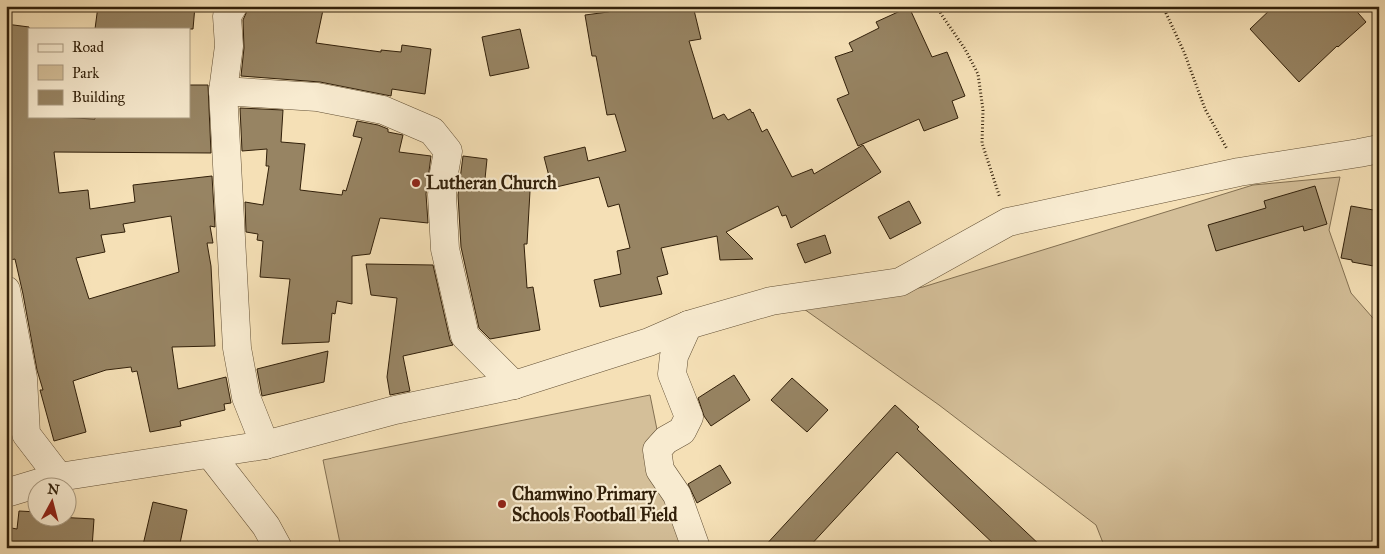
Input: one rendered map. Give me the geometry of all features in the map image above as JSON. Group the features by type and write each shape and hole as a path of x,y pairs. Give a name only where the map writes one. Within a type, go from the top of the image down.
{"street":[{"path":"232,6 227,16 229,46 223,91 237,348 246,396 265,445"},
{"path":"223,91 317,97 384,110 432,131 448,151 442,194 445,249 465,336 514,385"},
{"path":"66,476 265,445 395,410 514,385 649,342 688,326 771,301 900,282 1008,222 1239,172 1372,156"},
{"path":"6,290 23,378 26,434 58,476"},
{"path":"688,326 674,356 672,374 689,417 682,431 666,440 657,450 660,470 676,495 696,548"},
{"path":"210,454 266,526 278,548"},
{"path":"6,493 28,486"}],"path":[{"path":"938,6 978,74 983,110 982,143 1008,222"},
{"path":"1164,6 1184,52 1205,109 1239,172"}],"green space":[{"path":"1340,177 1329,230 1351,293 1379,325 1379,548 1105,548 1096,525 939,405 804,309 923,287 1253,185"},
{"name":"Chamwino Primary Schools Football Field","path":"650,395 681,548 341,548 323,460"}],"building":[{"path":"98,6 195,6 193,29 95,28"},
{"path":"250,6 305,6 323,10 316,43 381,52 381,50 401,52 402,45 431,49 425,94 392,89 391,96 320,82 241,76 244,48 243,20"},
{"path":"628,6 693,6 701,39 689,41 713,119 724,114 728,120 750,109 762,132 767,129 792,177 812,169 814,174 863,145 881,172 791,228 786,215 782,216 778,206 726,232 753,259 720,260 717,236 661,248 668,274 657,277 662,294 600,307 594,280 621,274 617,251 630,248 619,204 608,207 599,177 552,188 544,157 585,147 588,161 626,151 615,114 607,115 596,56 592,56 585,15 608,12"},
{"path":"1274,6 1352,6 1366,22 1299,82 1250,29"},
{"path":"909,7 932,57 947,52 965,96 952,101 958,118 924,131 919,119 858,146 837,99 849,94 835,57 853,51 849,43 879,28 876,22"},
{"path":"6,24 29,27 28,118 190,118 190,85 208,85 211,153 54,152 59,193 88,190 90,209 135,202 133,185 212,176 215,227 210,226 213,243 207,243 211,266 215,346 172,347 178,389 226,377 231,403 224,404 225,410 180,421 181,426 150,432 137,371 132,372 131,367 106,370 73,381 86,432 54,441 40,390 43,390 37,370 15,259 10,260 8,242 6,242","holes":["171,216 179,272 89,299 76,258 105,252 101,235 125,232 123,224"]},
{"path":"520,29 529,68 490,76 482,37"},
{"path":"240,108 283,110 281,142 305,144 300,190 342,195 343,190 346,191 362,138 353,136 357,121 378,125 388,129 388,132 403,135 399,152 431,156 426,194 428,223 380,218 370,254 352,256 352,304 337,301 335,314 332,313 329,342 282,344 290,279 260,277 263,241 257,240 258,234 246,232 245,202 263,205 269,166 266,166 267,149 242,151"},
{"path":"463,156 487,159 484,189 530,191 527,244 524,244 527,288 533,287 540,330 490,339 479,328 461,247 458,195"},
{"path":"1315,186 1327,224 1304,231 1303,226 1216,251 1208,225 1266,208 1264,201"},
{"path":"909,201 921,223 890,239 878,217"},
{"path":"1351,206 1379,211 1379,267 1341,258"},
{"path":"825,235 831,253 805,263 797,244"},
{"path":"366,264 433,265 450,340 453,345 403,356 410,391 390,395 387,377 397,298 371,295"},
{"path":"328,351 324,382 262,396 257,369"},
{"path":"734,375 750,400 711,426 704,416 698,398"},
{"path":"792,378 828,410 807,432 771,400"},
{"path":"895,405 919,427 917,429 1043,548 998,548 897,452 808,548 763,548"},
{"path":"720,465 731,483 697,503 688,484"},
{"path":"153,502 187,510 179,548 154,548 143,545"},
{"path":"19,511 28,511 28,526 78,526 78,518 94,519 92,548 6,548 6,527 17,529"}],"place":[{"name":"Lutheran Church","path":"416,183"},
{"name":"Chamwino Primary Schools Football Field","path":"502,504"}]}
